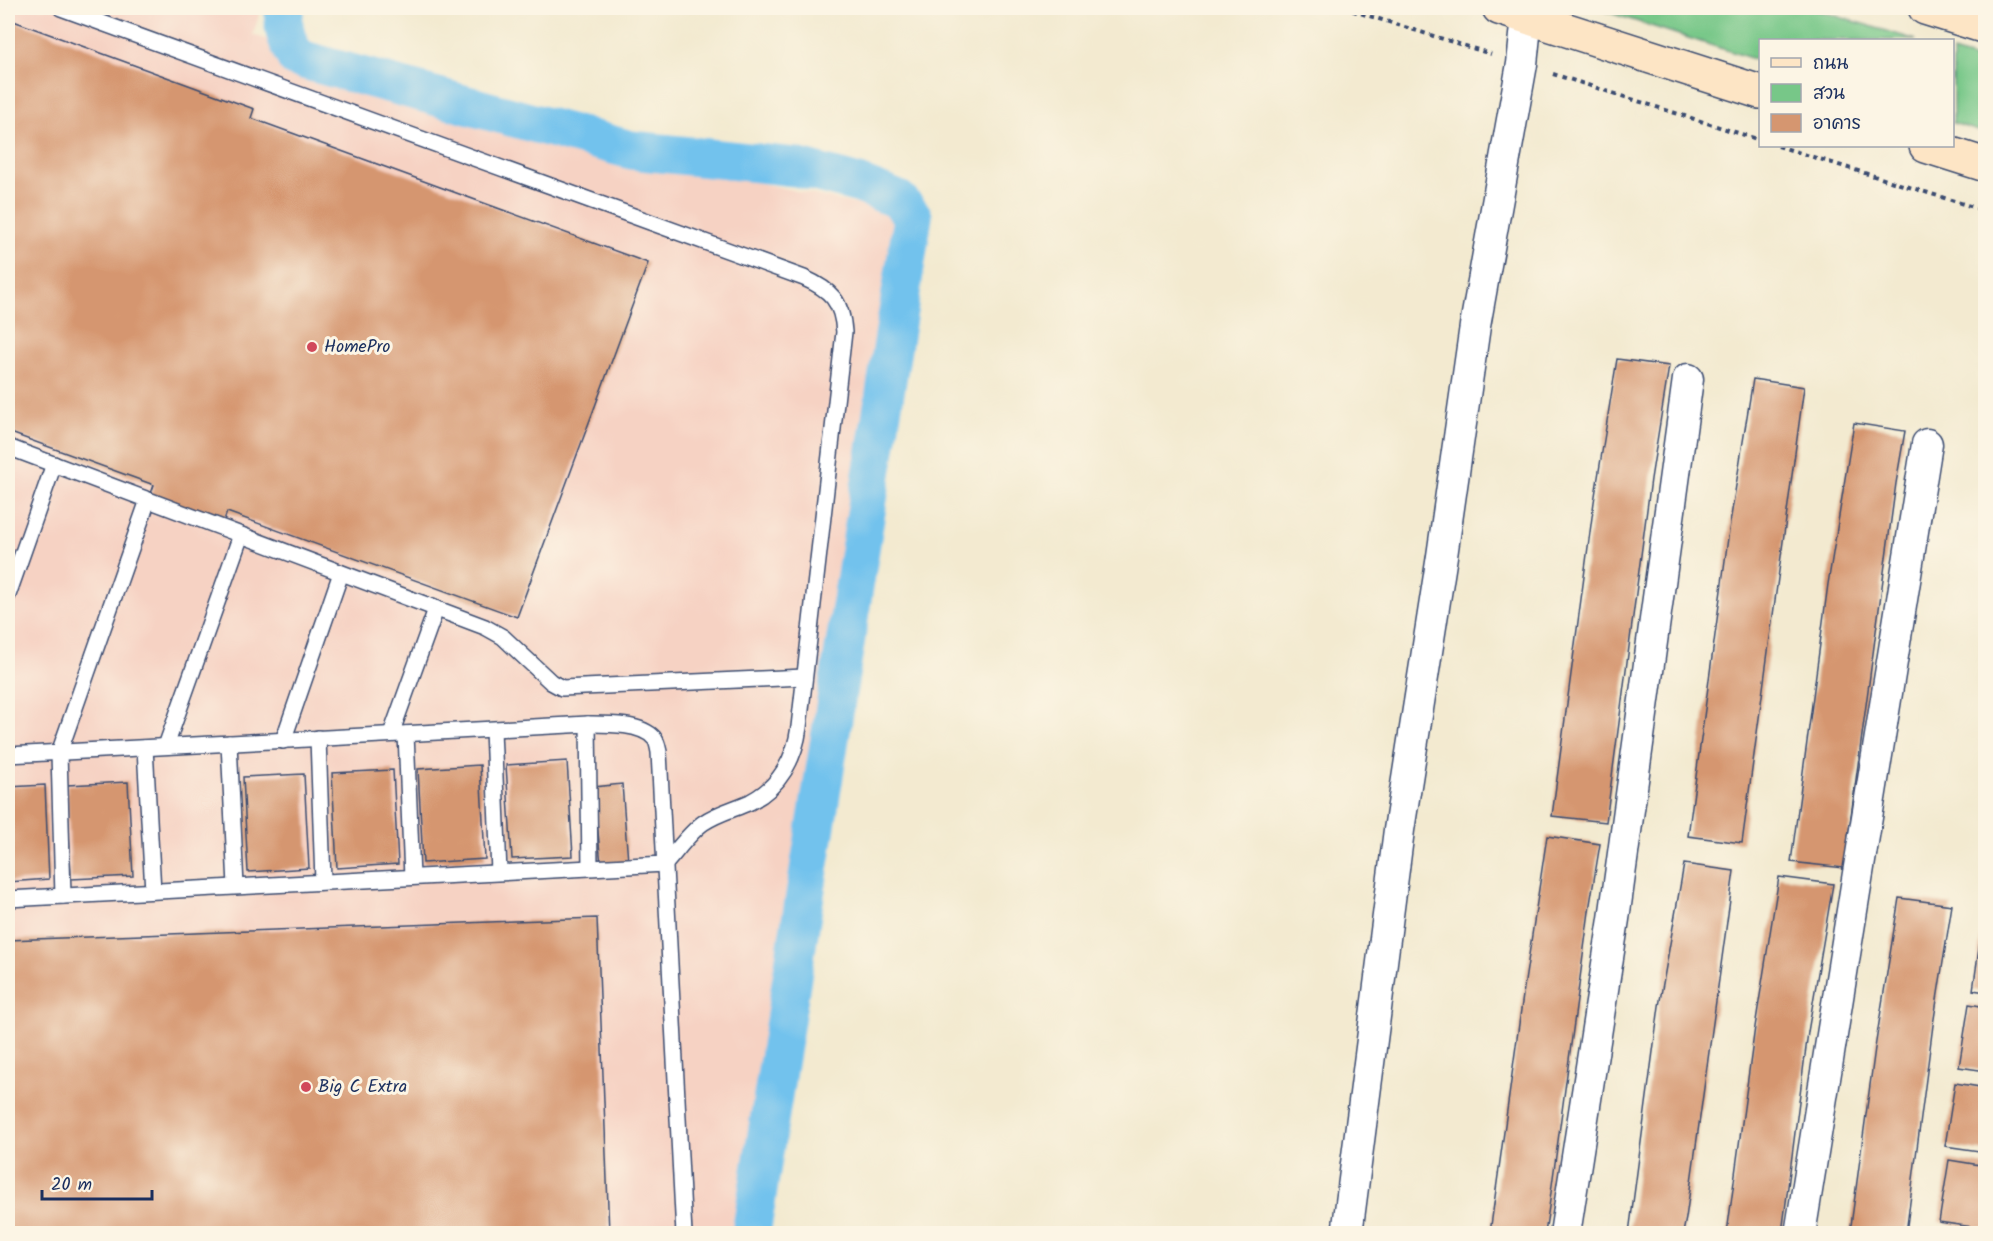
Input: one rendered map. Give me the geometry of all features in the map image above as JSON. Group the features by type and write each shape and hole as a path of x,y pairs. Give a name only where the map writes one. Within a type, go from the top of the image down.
{"main road":[{"path":"1925,8 1986,27"},
{"path":"1513,12 1759,91"},
{"path":"1929,147 1986,165"}],"street":[{"path":"1347,1233 1399,830 1475,326 1522,64 1513,12"},
{"path":"1565,1233 1614,919 1688,379"},
{"path":"1800,1233 1926,444"}],"lane":[{"path":"8,899 665,864 704,822 751,801 774,785 783,773 794,750 799,727 844,332 840,308 830,293 804,278 61,8"},
{"path":"8,447 485,627 497,634 551,682 562,688 804,677"},
{"path":"8,595 54,464"},
{"path":"63,896 59,753 148,500"},
{"path":"166,746 241,535"},
{"path":"282,741 341,573"},
{"path":"412,877 399,734 436,609"},
{"path":"8,755 588,724 628,726 647,733 654,738 659,752 684,1233"},
{"path":"588,724 590,867"},
{"path":"493,730 499,873"},
{"path":"318,738 323,881"},
{"path":"229,743 237,886"},
{"path":"145,748 153,891"}],"path":[{"path":"1781,147 1986,211"}],"shaded area":[{"path":"8,8 261,8 253,35 613,150 899,214 840,746 756,1233 8,1233"}],"green space":[{"path":"1595,8 1810,8 1913,39 1759,39 1759,61"},
{"path":"1954,52 1985,62 1985,133 1954,123"}],"building":[{"name":"HomePro","path":"8,19 254,109 251,118 648,263 517,617 227,512 222,526 149,499 154,485 8,432"},
{"path":"1617,359 1669,366 1651,479 1606,822 1552,816 1594,502"},
{"path":"1753,379 1804,387 1742,843 1688,836 1730,523"},
{"path":"1854,423 1905,431 1844,868 1791,862 1828,584"},
{"path":"567,761 573,856 512,859 506,765"},
{"path":"480,765 485,859 423,863 418,769"},
{"path":"393,770 398,864 337,868 332,773"},
{"path":"304,774 309,868 248,872 243,777"},
{"path":"128,782 133,876 71,879 67,785"},
{"path":"622,784 628,862 601,865 594,787"},
{"path":"45,785 49,879 8,882 8,787"},
{"path":"1547,836 1600,844 1550,1200 1545,1233 1490,1233 1524,988"},
{"path":"1684,864 1734,871 1686,1218 1683,1233 1629,1233 1659,1006"},
{"path":"1779,877 1833,884 1808,1032 1782,1233 1727,1233 1755,1027"},
{"path":"1899,898 1952,905 1933,1025 1906,1233 1850,1233 1875,1048"},
{"name":"Big C Extra","path":"597,918 609,1233 8,1233 8,940"},
{"path":"1982,928 1986,928 1986,992 1973,990"},
{"path":"1969,1004 1986,1007 1986,1071 1959,1067"},
{"path":"1955,1083 1986,1088 1986,1152 1945,1146"},
{"path":"1949,1160 1986,1166 1986,1229 1939,1222"}],"waterway":[{"path":"285,8 286,34 296,58 631,150 796,167 859,184 899,200 913,217 751,1234"}],"place":[{"name":"HomePro","path":"312,347"},
{"name":"Big C Extra","path":"306,1087"}]}
